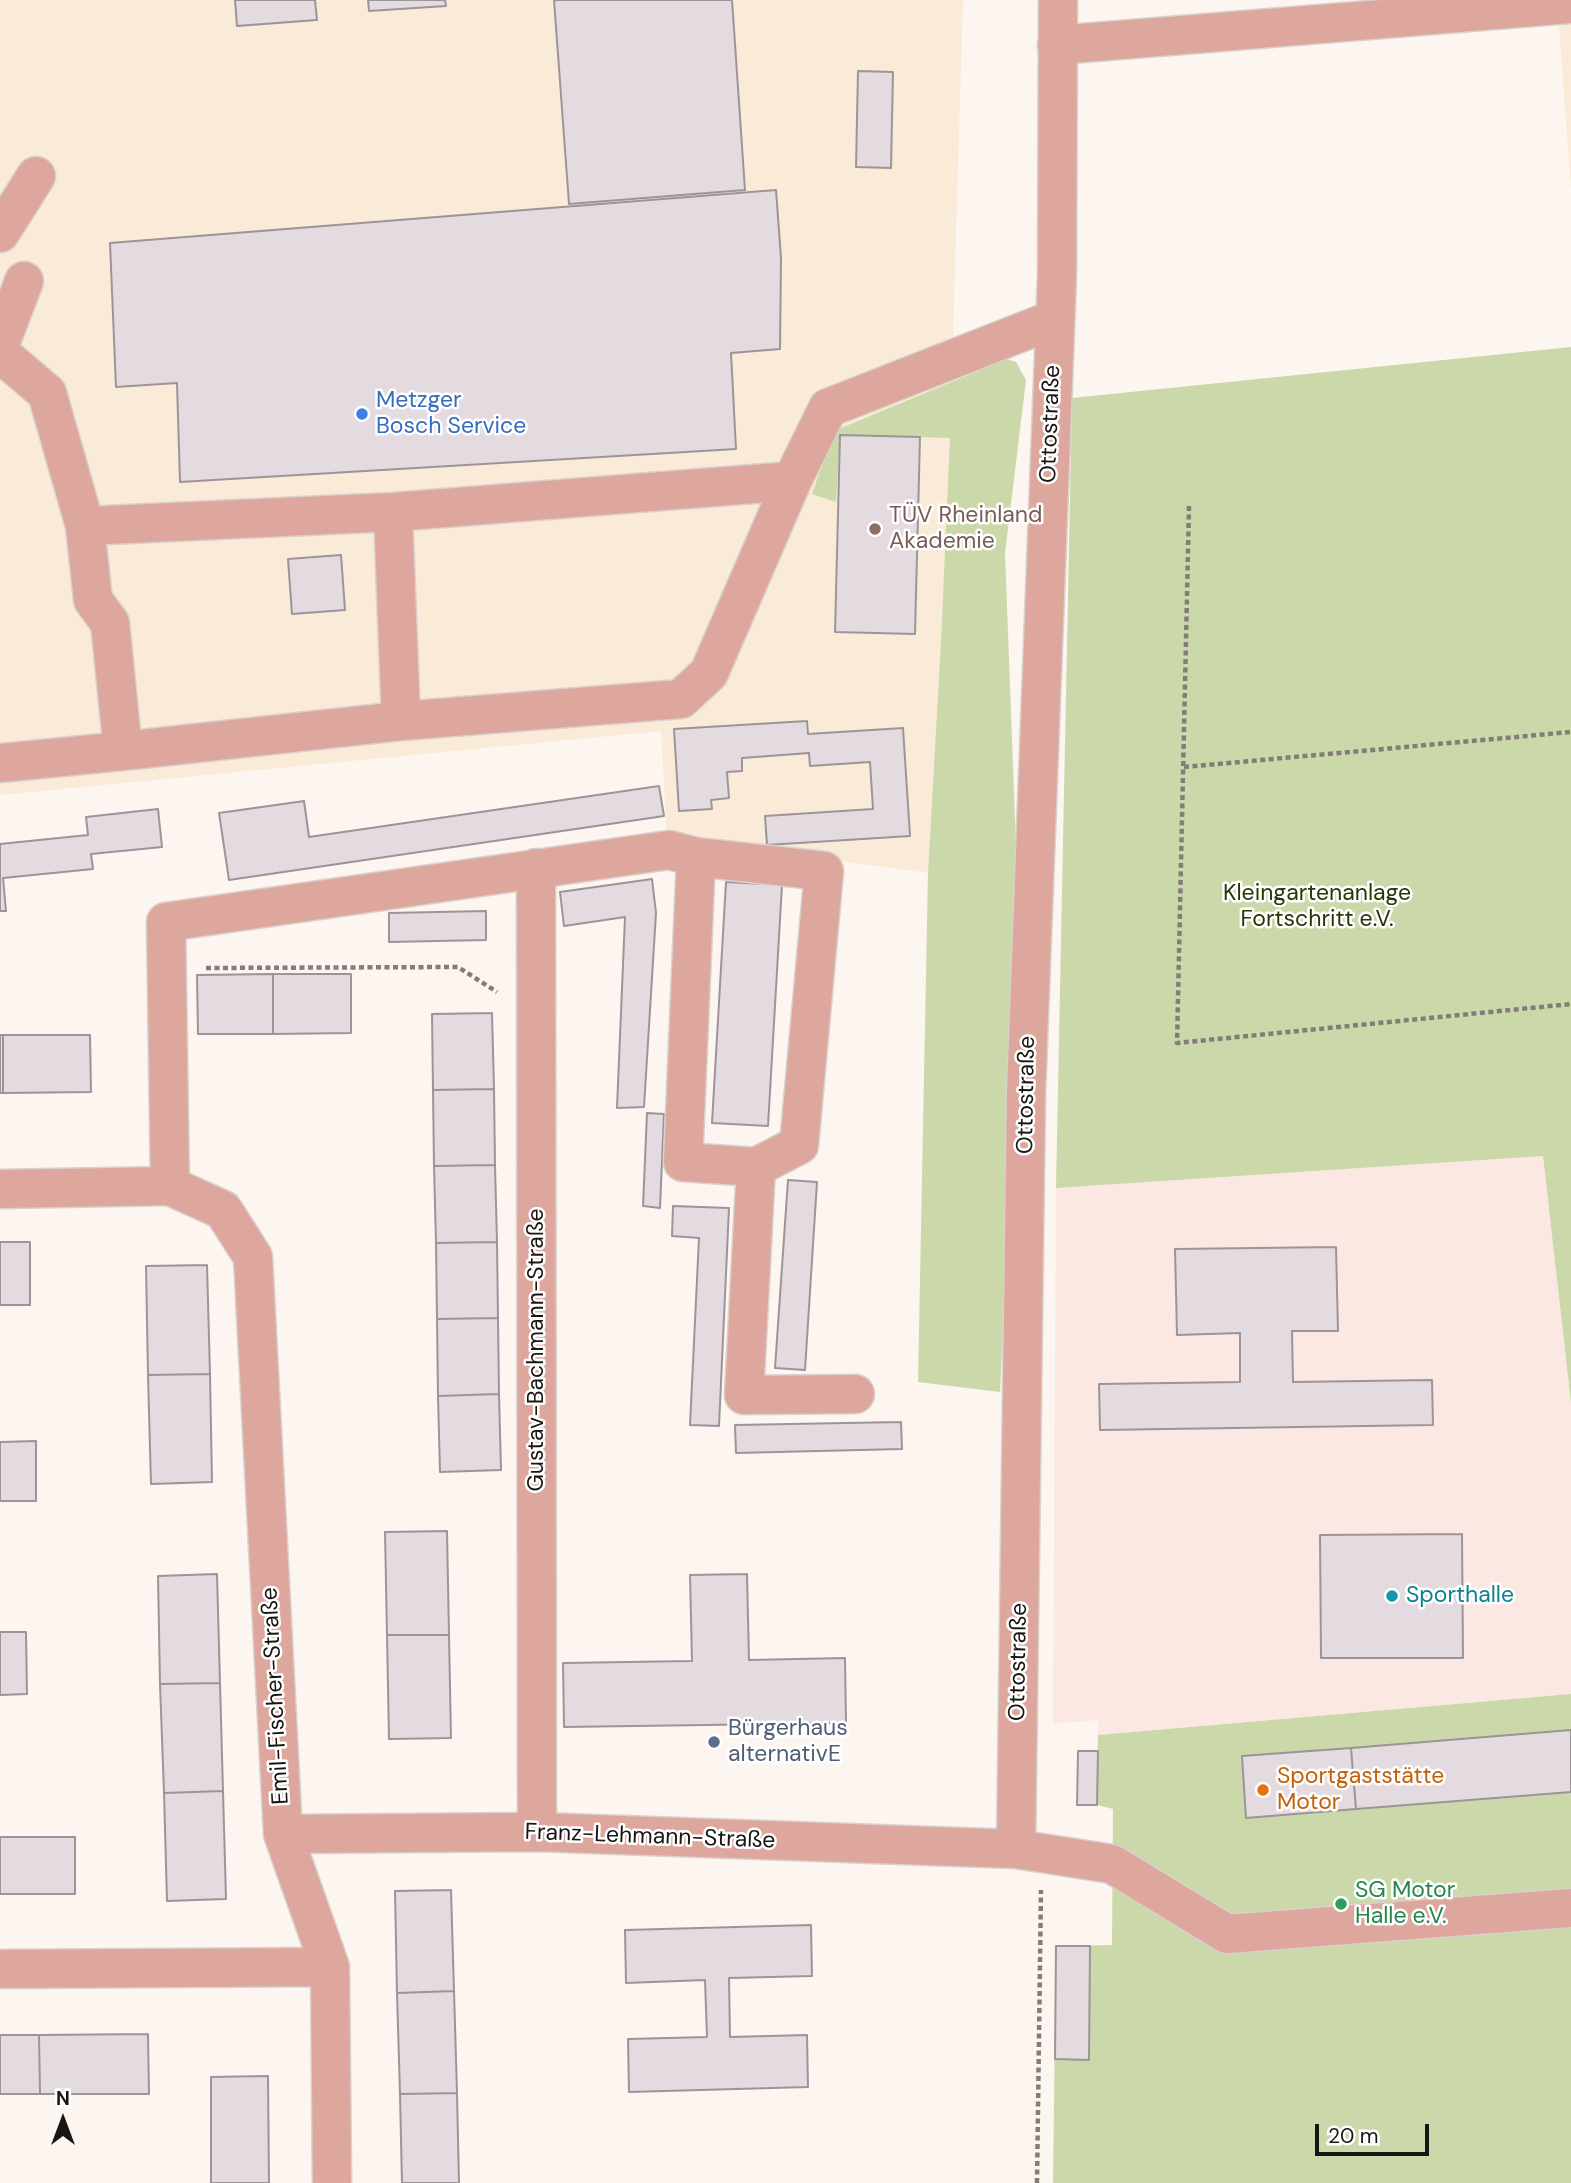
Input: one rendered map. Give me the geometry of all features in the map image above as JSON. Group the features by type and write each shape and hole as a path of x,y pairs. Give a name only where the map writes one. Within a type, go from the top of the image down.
{"street":[{"name":"Ottostraße","path":"1016,1849 1026,1093 1055,319 1058,0"},
{"path":"1057,44 1571,4"},
{"path":"0,233 36,176"},
{"path":"0,344 24,281"},
{"path":"0,763 401,721 681,699 709,673 792,481 828,408 1055,319"},
{"path":"0,353 47,393 85,526 93,600 110,623 123,751"},
{"path":"85,526 393,512 792,481"},
{"path":"393,512 401,721"},
{"path":"0,1189 170,1186 166,922 536,868 683,854 824,871 799,1145 755,1167 683,1162 683,854"},
{"name":"Gustav-Bachmann-Straße","path":"536,868 537,1832"},
{"path":"755,1167 744,1395 855,1394"},
{"name":"Emil-Fischer-Straße","path":"170,1186 223,1210 253,1256 283,1834 330,1967 332,2183"},
{"name":"Franz-Lehmann-Straße","path":"283,1834 537,1832 1016,1849 1112,1864 1227,1934 1571,1908"},
{"path":"0,1969 330,1967"}],"path":[{"path":"1189,506 1177,1043 1571,1003"},
{"path":"1184,767 1571,732"},
{"path":"166,968 458,967 537,1019"},
{"path":"1016,1849 1041,1884 1037,2183"}],"shaded area":[{"path":"0,0 963,0 946,568 928,873 667,837 661,731 0,795"},
{"path":"1557,0 1571,0 1571,189"},
{"path":"1543,1156 1571,1403 1571,1694 1098,1735 1098,1720 1053,1724 1056,1188"}],"green space":[{"name":"Kleingartenanlage Fortschritt e.V.","path":"1571,347 1571,1403 1543,1156 1056,1188 1072,398"},
{"path":"1007,359 1016,362 1026,380 1005,553 1020,953 1000,1392 918,1382 928,873 950,438 840,435 836,502 812,494 834,431"},
{"name":"SG Motor Halle e.V.","path":"1571,1694 1571,2183 1053,2183 1056,1946 1112,1945 1113,1809 1097,1805 1098,1735"}],"building":[{"path":"235,0 315,0 317,20 237,26"},
{"path":"368,0 445,0 446,6 369,11"},
{"path":"554,0 732,0 745,190 569,204"},
{"path":"858,71 893,72 891,168 856,167"},
{"path":"776,190 781,258 780,349 731,353 736,449 180,482 177,383 116,387 110,243"},
{"path":"840,435 920,437 915,634 835,632"},
{"path":"341,555 345,610 292,614 288,559"},
{"path":"807,721 808,734 903,728 910,836 767,845 765,816 873,809 870,762 810,766 809,753 742,758 742,771 727,772 729,798 711,800 712,809 679,811 674,729"},
{"path":"659,786 664,816 229,880 219,813 304,801 309,837"},
{"path":"158,809 162,847 91,854 93,869 3,878 6,911 0,911 0,844 88,835 86,817"},
{"path":"652,879 656,913 644,1107 617,1108 625,917 564,926 560,892"},
{"path":"726,882 782,885 768,1126 712,1123"},
{"path":"486,911 486,940 389,942 389,913"},
{"path":"273,974 273,1034 198,1034 197,975"},
{"path":"273,974 351,974 351,1033 273,1034"},
{"path":"492,1013 494,1089 433,1090 432,1014"},
{"path":"0,1035 3,1035 3,1093 0,1093"},
{"path":"3,1035 90,1035 91,1092 3,1093"},
{"path":"494,1089 495,1165 434,1166 433,1090"},
{"path":"647,1113 664,1114 660,1208 643,1206"},
{"path":"495,1165 497,1242 436,1243 434,1166"},
{"path":"788,1180 817,1182 805,1370 775,1368"},
{"path":"673,1206 729,1208 719,1426 690,1425 699,1238 672,1236"},
{"path":"0,1242 30,1242 30,1305 0,1305"},
{"path":"497,1242 498,1318 437,1319 436,1243"},
{"path":"1336,1247 1338,1331 1292,1331 1293,1382 1432,1380 1433,1425 1100,1430 1099,1384 1240,1382 1240,1333 1177,1335 1175,1249"},
{"path":"207,1265 210,1374 148,1375 146,1266"},
{"path":"498,1318 499,1394 438,1396 437,1319"},
{"path":"210,1374 212,1482 151,1484 148,1375"},
{"path":"499,1394 501,1470 440,1472 438,1396"},
{"path":"901,1422 902,1449 736,1453 735,1425"},
{"path":"36,1441 36,1501 0,1501 0,1442"},
{"path":"447,1531 449,1635 387,1635 385,1532"},
{"name":"Sporthalle","path":"1462,1534 1463,1658 1321,1658 1320,1535"},
{"path":"217,1574 220,1683 160,1684 158,1576"},
{"path":"747,1574 749,1660 845,1658 846,1723 564,1727 563,1663 692,1661 690,1575"},
{"path":"0,1632 26,1632 27,1694 0,1695"},
{"path":"387,1635 449,1635 451,1738 389,1739"},
{"path":"220,1683 223,1791 164,1793 160,1684"},
{"path":"1571,1730 1571,1792 1356,1809 1351,1748"},
{"path":"1351,1748 1356,1809 1246,1818 1242,1756"},
{"path":"1078,1751 1098,1751 1097,1805 1077,1805"},
{"path":"223,1791 226,1899 167,1901 164,1793"},
{"path":"0,1837 75,1837 75,1894 0,1894"},
{"path":"451,1890 454,1991 397,1993 395,1891"},
{"path":"811,1925 812,1976 729,1978 730,2037 807,2035 808,2087 629,2092 628,2039 707,2037 705,1980 626,1983 625,1930"},
{"path":"1056,1946 1090,1946 1089,2060 1055,2059"},
{"path":"454,1991 457,2093 400,2094 397,1993"},
{"path":"148,2034 149,2094 40,2094 39,2035"},
{"path":"0,2035 39,2035 40,2094 0,2094"},
{"path":"268,2076 269,2183 211,2183 211,2077"},
{"path":"457,2093 459,2183 402,2183 400,2094"}],"place":[{"name":"Metzger Bosch Service","path":"362,414"},
{"name":"TÜV Rheinland Akademie","path":"875,529"},
{"name":"Sporthalle","path":"1392,1596"},
{"name":"Bürgerhaus alternativE","path":"714,1742"},
{"name":"Sportgaststätte Motor","path":"1263,1790"},
{"name":"SG Motor Halle e.V.","path":"1341,1904"}]}
